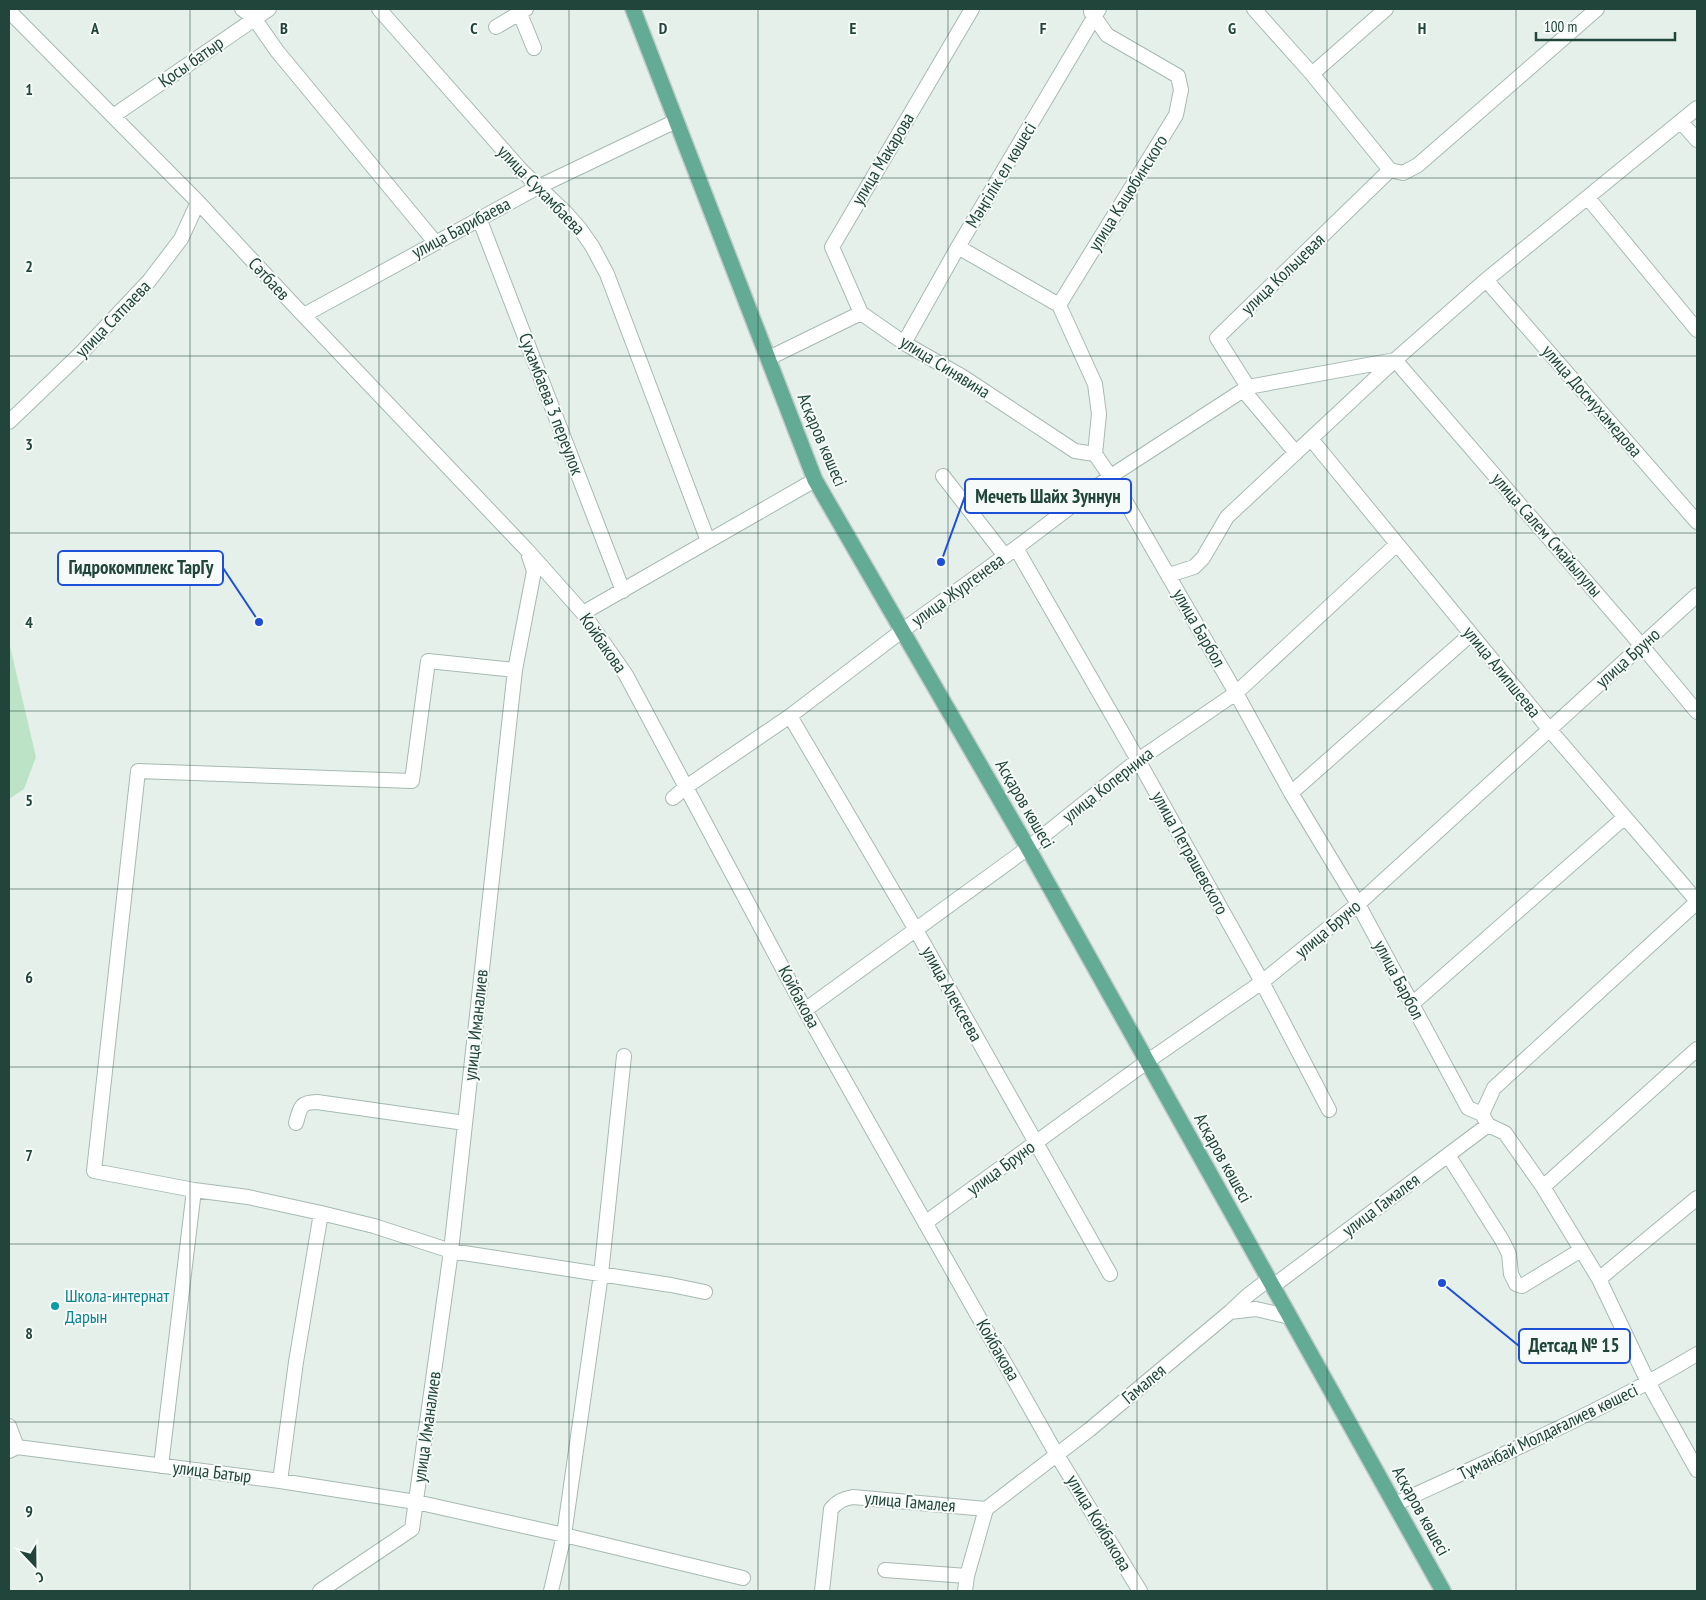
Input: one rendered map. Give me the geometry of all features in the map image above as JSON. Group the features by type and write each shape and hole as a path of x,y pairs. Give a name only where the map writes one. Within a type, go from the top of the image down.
{"main road":[{"name":"Асқаров көшесі","path":"632,9 815,480 1028,848 1443,1591"}],"street":[{"path":"242,9 254,18 277,51 435,242"},
{"name":"Қосы батыр","path":"112,116 254,18 270,9"},
{"name":"улица Сухамбаева","path":"379,9 483,128 538,187 565,212 592,246 604,267 708,541"},
{"name":"улица Макарова","path":"861,314 832,247 972,9"},
{"path":"1254,9 1312,74 1390,170 1404,173 1418,165 1597,9"},
{"path":"1312,74 1386,9"},
{"path":"496,27 521,10 534,48"},
{"name":"Сәтбаев","path":"9,11 198,202 527,550"},
{"name":"улица Кацюбинского","path":"1059,305 1176,115 1181,90 1178,76 1107,35 1094,12"},
{"name":"Мәңгілік ел көшесі","path":"904,343 1094,12"},
{"path":"1169,575 1194,566 1203,558 1228,517 1395,360 1486,280 1697,108"},
{"name":"улица Барибаева","path":"304,315 538,187 676,121"},
{"path":"1681,122 1697,140"},
{"name":"улица Кольцевая","path":"1245,389 1217,338 1390,170"},
{"path":"1588,198 1697,330"},
{"name":"улица Сатпаева","path":"9,422 80,353 149,281 182,239 198,202"},
{"name":"Сухамбаева 3 переулок","path":"479,218 623,591"},
{"path":"958,247 1059,305 1095,384 1099,414 1095,454 1111,476"},
{"name":"улица Досмухамедова","path":"1486,280 1697,522"},
{"path":"769,358 861,314"},
{"name":"улица Синявина","path":"861,314 904,343 963,377 1075,451 1095,454"},
{"path":"1296,453 1245,389 1395,360"},
{"name":"улица Салем Смайылулы","path":"1395,360 1697,712"},
{"name":"улица Жургенева","path":"673,798 686,787 790,716 902,630 1111,476 1245,389"},
{"name":"улица Алипшеева","path":"1311,439 1549,729 1697,901"},
{"name":"улица Петрашевского","path":"943,476 1010,552 1138,760 1262,982 1329,1110"},
{"name":"улица Барбол","path":"1111,476 1169,575 1291,793 1358,904 1468,1108 1505,1134 1543,1187 1599,1279 1649,1384 1697,1470"},
{"path":"583,613 815,480"},
{"name":"улица Коперника","path":"806,1010 1028,848 1138,760 1236,693 1397,544"},
{"name":"Койбакова","path":"527,550 583,613 626,674 806,1010 1057,1455"},
{"name":"улица Иманалиев","path":"320,1591 412,1528 451,1251 515,670 534,571 527,550"},
{"name":"улица Бруно","path":"926,1223 1148,1061 1262,982 1358,904 1697,595"},
{"path":"1291,793 1471,634"},
{"path":"515,670 428,661 412,781 138,771 94,1170 194,1190 248,1197 322,1213 374,1226 451,1251 705,1292"},
{"name":"улица Алексеева","path":"790,716 916,930 1110,1274"},
{"path":"1412,1004 1625,817"},
{"path":"1485,1119 1494,1088 1697,901"},
{"path":"1543,1187 1697,1049"},
{"path":"551,1591 564,1535 601,1274 624,1056"},
{"path":"296,1123 300,1108 307,1102 317,1102 465,1123"},
{"name":"улица Гамалея","path":"1230,1312 1247,1296 1271,1282 1448,1155 1485,1119"},
{"path":"1448,1155 1506,1247 1509,1254 1511,1274 1516,1284 1522,1286 1581,1250"},
{"path":"161,1466 194,1190"},
{"path":"1599,1279 1697,1198"},
{"path":"280,1481 296,1362 322,1213"},
{"path":"1230,1312 1256,1309 1290,1317"},
{"name":"Гамалея","path":"1057,1455 1097,1424 1230,1312"},
{"name":"Тұманбай Молдағалиев көшесі","path":"1395,1504 1496,1458 1649,1384 1697,1354"},
{"path":"9,1426 13,1449"},
{"name":"улица Батыр","path":"13,1449 280,1481 416,1502 744,1578"},
{"path":"965,1591 967,1576 986,1509 1057,1455"},
{"name":"улица Койбакова","path":"1057,1455 1140,1591"},
{"name":"улица Гамалея","path":"822,1591 831,1509 841,1500 853,1497 986,1509"},
{"path":"885,1570 967,1576"}],"green space":[{"path":"9,642 36,757 24,789 9,799"}],"place":[{"name":"Мечеть Шайх Зуннун","path":"941,562"},
{"name":"Гидрокомплекс ТарГу","path":"259,622"},
{"name":"Детсад № 15","path":"1442,1283"},
{"name":"Школа-интернат Дарын","path":"55,1306"}]}
